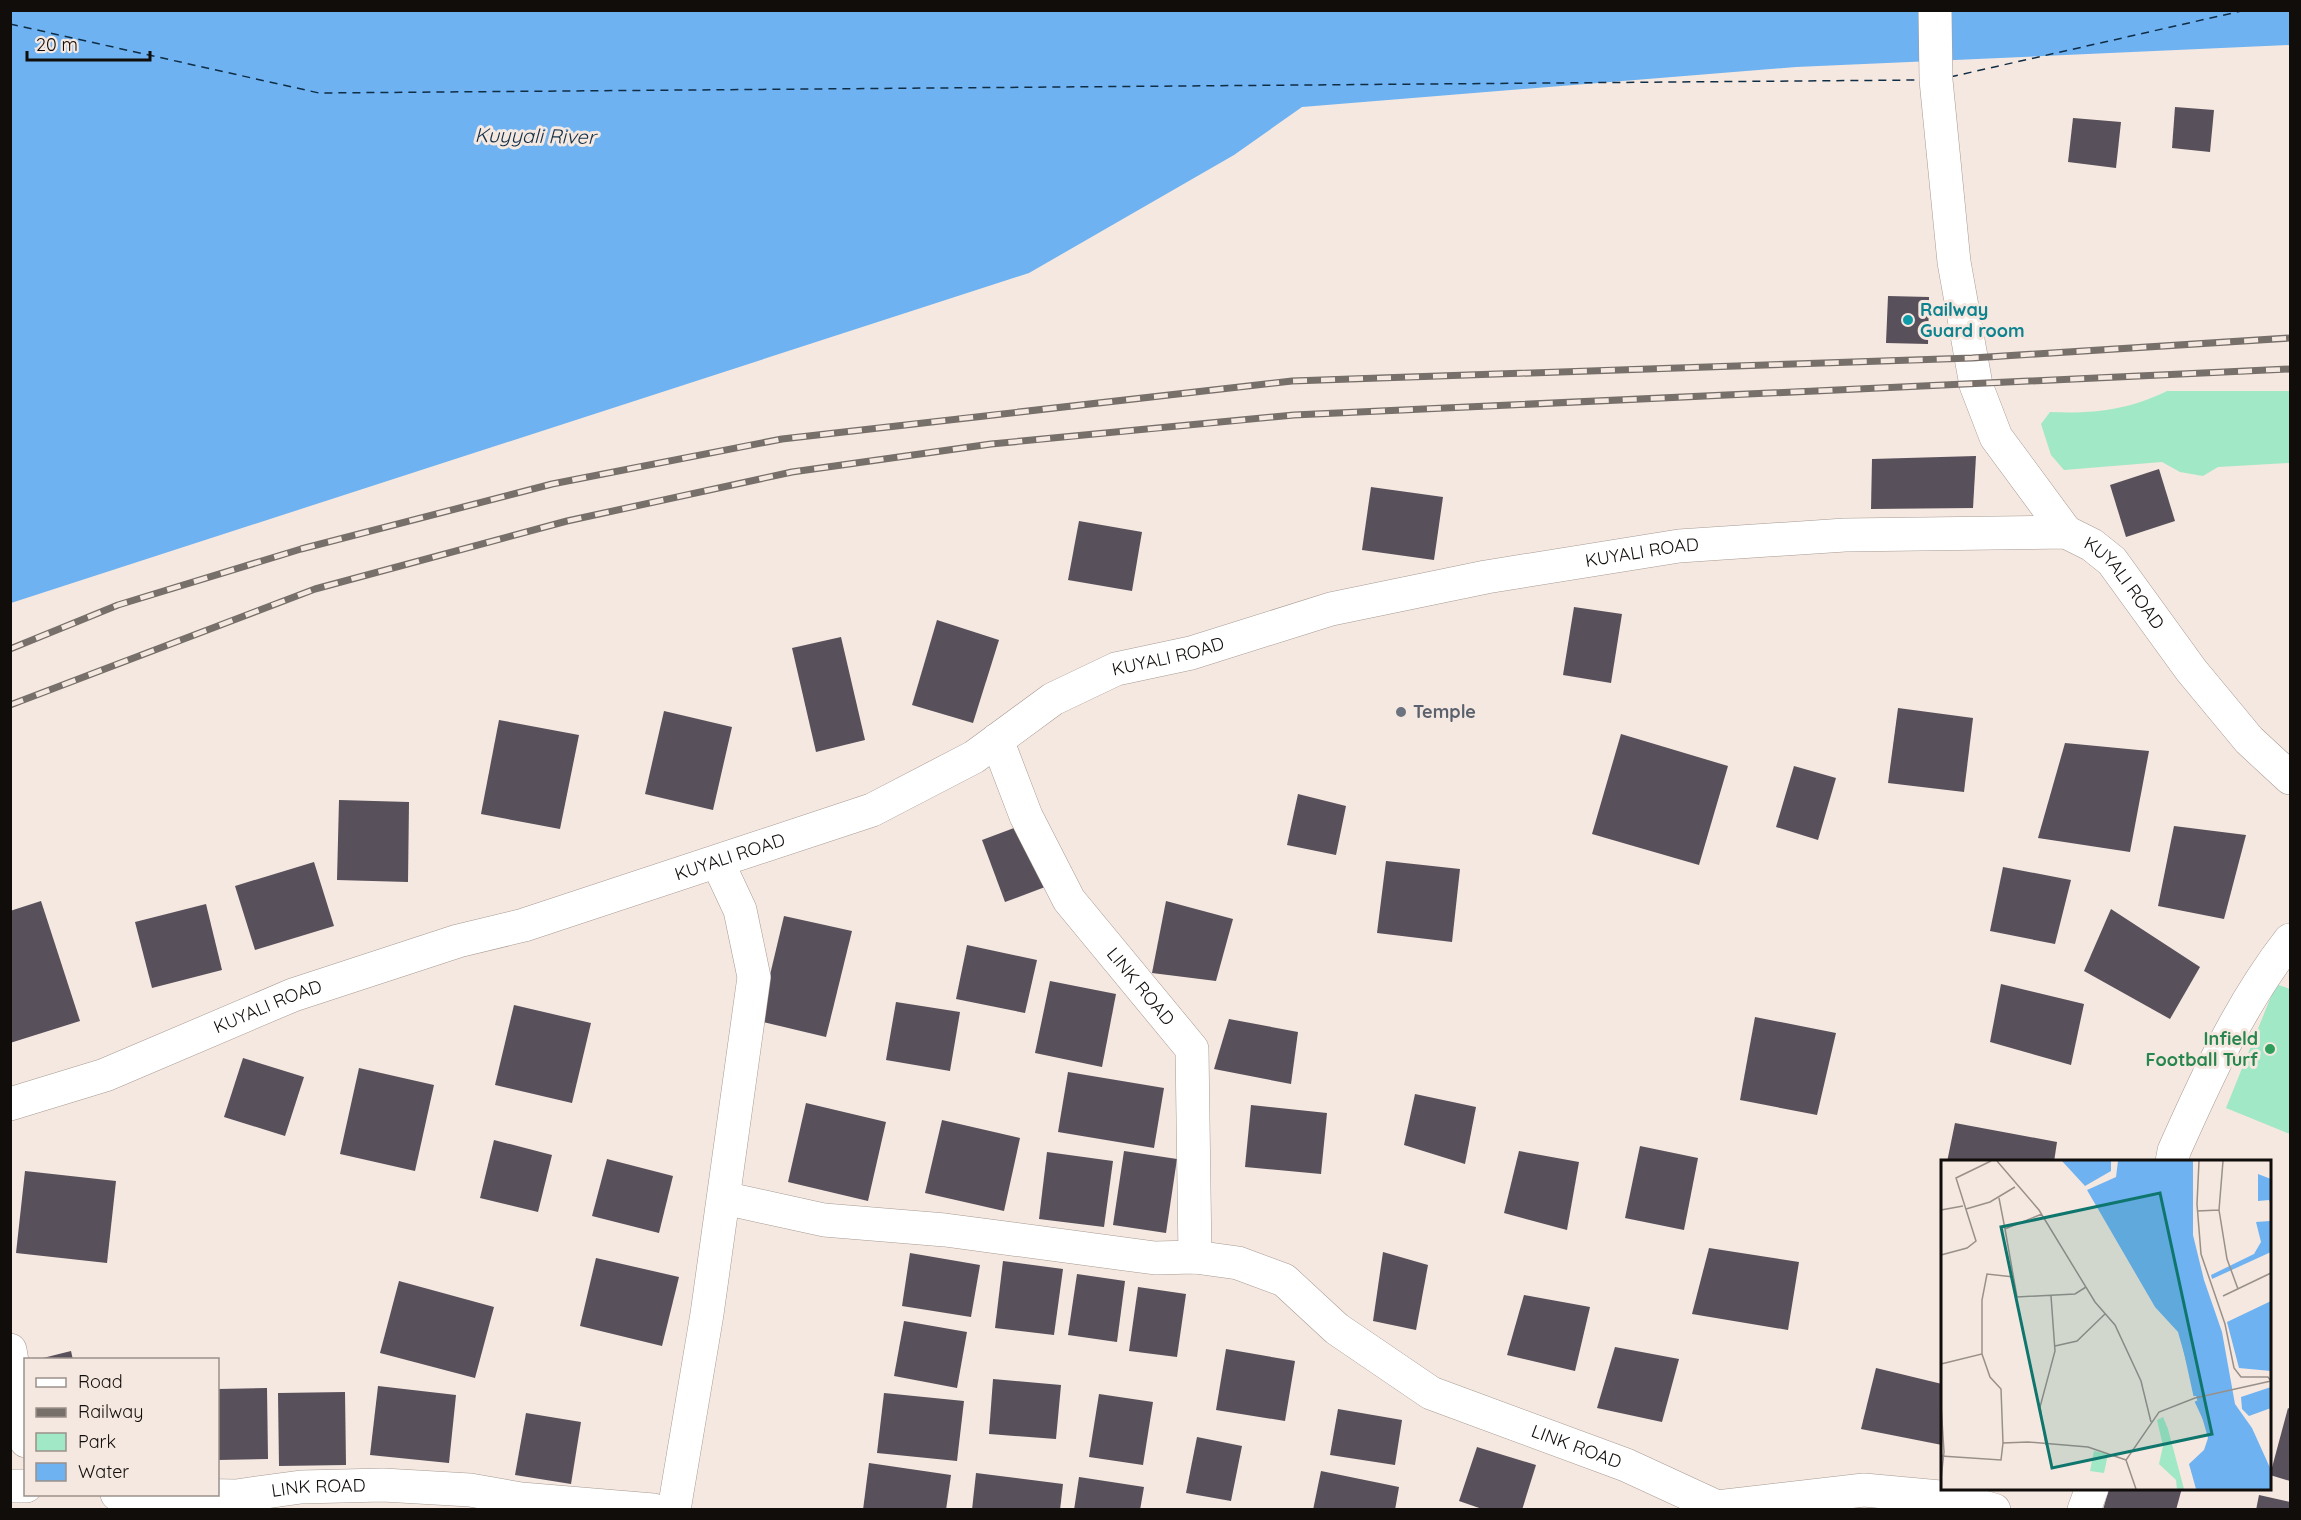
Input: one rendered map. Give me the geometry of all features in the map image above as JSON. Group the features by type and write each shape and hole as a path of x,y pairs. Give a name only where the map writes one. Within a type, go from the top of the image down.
{"street":[{"path":"1935,10 1936,80 1954,262 1976,385 1996,437 2066,532"},
{"name":"KUYALI ROAD","path":"10,1104 105,1075 294,995 458,941 524,926 872,810 974,757 1053,699 1116,669 1191,653 1331,609 1486,577 1678,546 1845,535 2066,532 2092,545 2112,561 2190,670 2249,740 2290,778"},
{"name":"LINK ROAD","path":"997,740 1026,816 1069,900 1192,1049 1195,1257"},
{"path":"674,1509 724,1198 754,977 740,910 718,862"},
{"path":"2172,1160 2211,1067 2263,975 2290,940"},
{"name":"LINK ROAD","path":"724,1198 824,1221 945,1230 1155,1258 1195,1257 1238,1263 1284,1280 1337,1329 1431,1393 1626,1465 1717,1507 1864,1490 1951,1498 1994,1509"},
{"path":"10,1350 24,1430"},
{"name":"LINK ROAD","path":"219,1496 236,1496 301,1487 383,1485 484,1501 521,1498 653,1509"},
{"path":"2084,1509 2091,1490"}],"green space":[{"path":"2167,391 2290,391 2290,463 2218,467 2203,476 2180,472 2162,462 2064,470 2051,455 2041,424 2050,412 2096,411 2124,407"},
{"name":"Infield Football Turf","path":"2276,984 2290,989 2290,1134 2226,1108"}],"water":[{"name":"Kuyyali River","path":"2290,10 2290,45 1796,67 1302,107 1234,155 1029,273 11,603 10,11"}],"building":[{"path":"2175,107 2214,110 2210,152 2172,148"},
{"path":"2073,118 2121,122 2116,168 2068,162"},
{"name":"Railway Guard room","path":"1888,296 1929,297 1928,344 1886,343"},
{"path":"1976,456 1973,508 1871,509 1872,459"},
{"path":"2159,469 2175,521 2126,537 2110,485"},
{"path":"1371,487 1443,497 1434,560 1362,550"},
{"path":"1079,521 1142,532 1132,591 1068,580"},
{"path":"1574,607 1622,614 1611,683 1563,675"},
{"path":"937,620 999,640 973,723 912,705"},
{"path":"841,637 865,740 816,752 792,648"},
{"path":"1898,708 1973,718 1964,792 1888,783"},
{"path":"664,711 732,727 713,810 645,794"},
{"path":"499,720 579,735 560,829 481,814"},
{"path":"1621,734 1728,766 1699,865 1592,834"},
{"path":"2065,743 2149,751 2130,852 2038,838"},
{"path":"1794,766 1836,778 1818,840 1776,827"},
{"path":"1298,794 1346,806 1336,855 1287,845"},
{"path":"339,800 409,802 408,882 337,880"},
{"path":"1022,825 1045,887 1005,902 982,840"},
{"path":"2174,826 2246,835 2224,919 2158,906"},
{"path":"1386,861 1460,869 1452,942 1377,933"},
{"path":"314,862 334,926 255,950 235,886"},
{"path":"2003,867 2071,880 2055,944 1990,931"},
{"path":"41,901 80,1021 10,1043 10,911"},
{"path":"1166,901 1233,919 1216,981 1152,973"},
{"path":"206,904 222,970 152,988 135,922"},
{"path":"2111,909 2200,967 2170,1019 2084,971"},
{"path":"784,916 852,931 826,1037 759,1021"},
{"path":"967,945 1037,960 1025,1013 956,999"},
{"path":"1050,981 1116,994 1102,1067 1035,1053"},
{"path":"2001,984 2084,1004 2071,1065 1990,1042"},
{"path":"896,1002 960,1012 950,1071 886,1060"},
{"path":"514,1005 591,1023 572,1103 495,1085"},
{"path":"1755,1017 1836,1033 1817,1115 1740,1100"},
{"path":"1229,1019 1298,1032 1291,1084 1214,1069"},
{"path":"243,1058 304,1077 285,1136 224,1117"},
{"path":"359,1068 434,1085 415,1171 340,1154"},
{"path":"1068,1072 1164,1088 1154,1148 1058,1132"},
{"path":"1415,1094 1476,1107 1465,1164 1404,1145"},
{"path":"806,1103 886,1122 868,1201 788,1182"},
{"path":"1251,1105 1327,1113 1321,1174 1245,1167"},
{"path":"942,1120 1020,1138 1004,1211 925,1193"},
{"path":"1955,1123 2057,1142 2054,1160 1947,1160"},
{"path":"494,1140 552,1155 538,1212 480,1198"},
{"path":"1640,1146 1698,1158 1684,1230 1625,1218"},
{"path":"1124,1151 1177,1159 1166,1233 1113,1225"},
{"path":"1519,1151 1579,1162 1567,1230 1504,1213"},
{"path":"1047,1152 1113,1161 1104,1227 1039,1219"},
{"path":"607,1159 673,1176 659,1233 592,1216"},
{"path":"25,1171 116,1181 107,1263 16,1253"},
{"path":"1709,1248 1799,1262 1788,1330 1692,1314"},
{"path":"1383,1252 1428,1265 1416,1330 1373,1321"},
{"path":"910,1253 980,1265 971,1317 902,1306"},
{"path":"596,1258 679,1277 662,1346 580,1326"},
{"path":"1003,1261 1063,1269 1054,1335 995,1328"},
{"path":"1077,1274 1125,1281 1117,1342 1068,1335"},
{"path":"399,1281 494,1307 475,1378 380,1353"},
{"path":"1138,1287 1186,1294 1177,1357 1129,1351"},
{"path":"1524,1295 1590,1307 1575,1371 1507,1355"},
{"path":"904,1321 967,1332 957,1388 894,1376"},
{"path":"1615,1347 1679,1359 1662,1422 1597,1408"},
{"path":"1226,1349 1295,1361 1285,1421 1216,1410"},
{"path":"71,1351 73,1358 43,1358"},
{"path":"1876,1368 1941,1384 1941,1445 1861,1429"},
{"path":"993,1379 1061,1385 1056,1439 989,1434"},
{"path":"378,1386 456,1395 449,1463 370,1455"},
{"path":"267,1388 268,1459 219,1460 219,1389"},
{"path":"345,1392 346,1465 279,1466 278,1393"},
{"path":"884,1393 964,1401 957,1461 877,1453"},
{"path":"1099,1394 1153,1402 1143,1465 1089,1457"},
{"path":"2288,1408 2290,1409 2290,1481 2271,1475"},
{"path":"1338,1409 1402,1420 1395,1465 1330,1455"},
{"path":"526,1413 581,1422 571,1484 515,1475"},
{"path":"1197,1437 1242,1446 1231,1501 1186,1493"},
{"path":"1477,1447 1536,1465 1522,1510 1485,1510 1459,1501"},
{"path":"869,1463 951,1475 946,1510 863,1510"},
{"path":"1321,1471 1399,1487 1395,1510 1313,1510"},
{"path":"976,1473 1063,1484 1060,1510 972,1510"},
{"path":"1079,1477 1144,1487 1140,1510 1074,1510"},
{"path":"2108,1490 2181,1490 2176,1510 2103,1510"},
{"path":"2259,1495 2290,1502 2290,1510 2256,1510"}],"ferry route":[{"path":"1950,77 2246,10"},
{"path":"10,24 319,93 1919,80"}],"railway":[{"path":"10,649 118,605 301,549 552,484 782,439 1292,381 1972,358 2290,338"},
{"path":"10,705 315,589 567,521 792,472 991,444 1294,415 2290,369"}],"place":[{"name":"Railway Guard room","path":"1908,320"},
{"name":"Temple","path":"1401,712"},
{"name":"Infield Football Turf","path":"2270,1049"}]}
